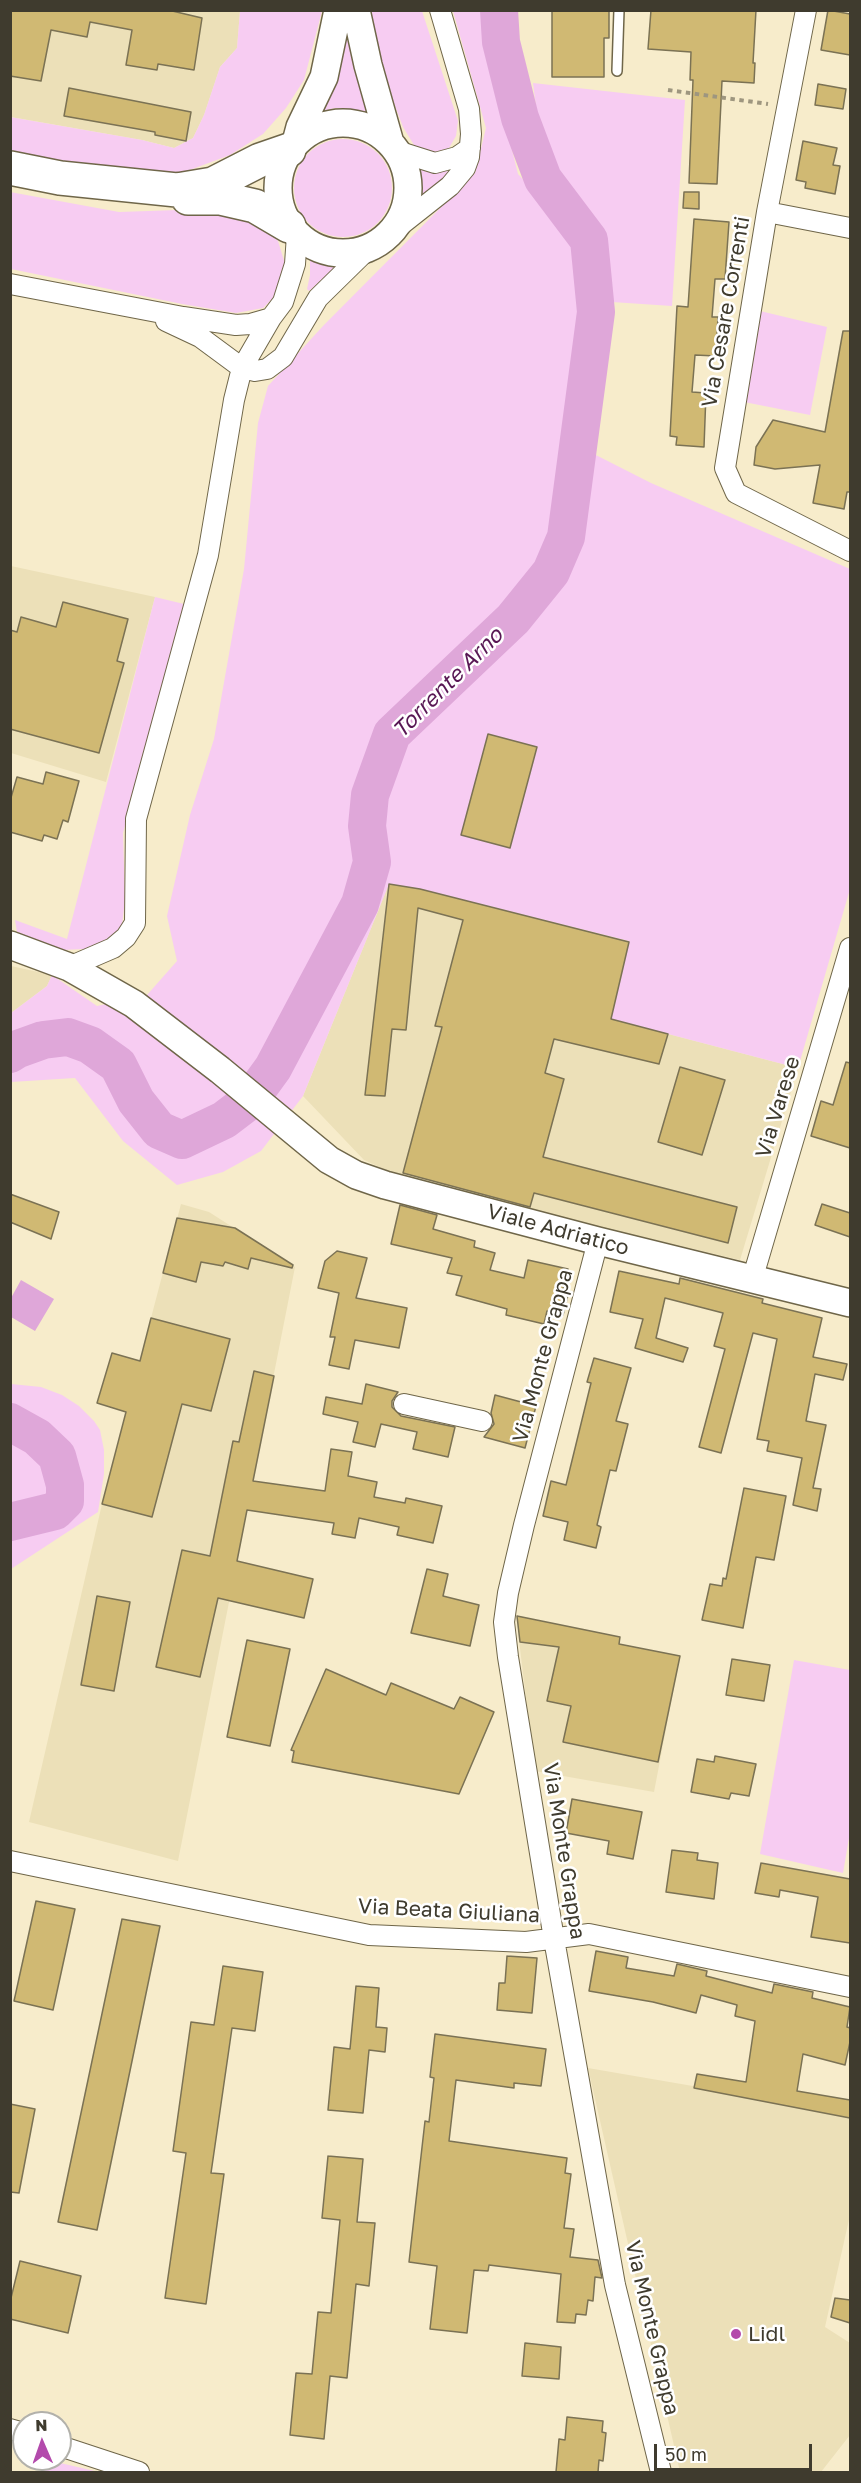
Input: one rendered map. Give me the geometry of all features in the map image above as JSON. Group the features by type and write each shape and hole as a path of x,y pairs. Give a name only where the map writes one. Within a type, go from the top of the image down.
{"highway":[{"path":"10,168 60,178 177,190 213,184 292,146"},
{"path":"10,182 118,198 220,198 255,207 293,230"}],"street":[{"path":"338,10 324,77 281,165 278,188 282,212 293,230 313,246 331,252 350,253 378,242 450,186 465,168 470,147 467,99 440,10"},
{"path":"142,310 192,333 242,368 255,371 275,364 291,344 311,306 399,221 407,204 409,185 405,167 394,147 368,65 356,10"},
{"name":"Via Cesare Correnti","path":"806,10 767,212 724,468 736,493 850,551"},
{"path":"292,146 313,130 333,123 354,123 374,130 394,147 435,163 457,157 470,147"},
{"path":"767,212 850,228"},
{"path":"69,967 113,948 126,937 135,923 136,819 208,555 234,400 242,368 283,302 295,264 293,230"},
{"path":"10,284 142,310 236,325 271,318"},
{"name":"Viale Adriatico","path":"10,945 69,967 134,1004 220,1070 280,1122 329,1160 356,1175 385,1185 598,1241 850,1304"},
{"name":"Via Varese","path":"752,1280 850,948"},
{"name":"Via Monte Grappa","path":"598,1241 524,1525 508,1593 504,1622 554,1939 615,2285 661,2472"},
{"path":"404,1404 482,1421"},
{"name":"Via Beata Giuliana","path":"10,1861 369,1935 526,1942 589,1934 850,1987"},
{"path":"72,2450 139,2472"}],"lane":[{"path":"617,71 619,10"}],"path":[{"path":"668,90 788,106"}],"shaded area":[{"path":"11,11 240,11 237,48 220,67 204,115 193,138 174,148 142,140 11,117"},
{"path":"240,11 322,11 304,80 286,108 263,134 230,155 187,171 153,177 11,157 10,117 142,140 174,148 193,138 204,115 220,67 237,48"},
{"path":"368,11 422,11 458,121 456,136 449,148 433,153 417,150 403,127 371,43"},
{"path":"453,11 488,11 500,102 518,174 563,223 575,258 584,322 554,540 574,542 586,450 651,483 850,569 850,889 798,1068 611,1019 629,941 420,889 389,884 303,1096 261,1151 223,1172 177,1185 123,1141 75,1078 11,1082 11,1013 47,986 52,975 97,1006 147,995 177,961 167,916 190,815 214,739 244,569 258,423 268,386 323,326 475,173 486,128"},
{"path":"343,34 347,34 373,109 368,114 335,108 310,114"},
{"path":"533,83 685,100 672,306 612,302 600,229 550,170 540,138"},
{"path":"343,139 353,140 370,147 384,161 391,178 391,198 384,215 370,229 353,236 343,237 333,236 316,229 302,215 295,198 294,188 295,178 302,161 316,147 333,140"},
{"path":"417,168 427,172 451,171 418,202"},
{"path":"10,192 119,212 207,209 260,221 278,241 285,264 277,294 263,308 236,313 11,269"},
{"path":"310,258 339,264 309,291 307,289"},
{"path":"760,311 827,327 810,415 744,402"},
{"path":"11,566 155,597 106,782 11,753"},
{"path":"155,597 184,604 123,833 125,900 122,925 112,939 84,949 62,950 17,932 15,920 67,939"},
{"path":"389,884 420,889 629,942 611,1019 798,1068 740,1260 402,1177 364,1160 303,1096"},
{"path":"11,966 52,975 47,986 11,1013"},
{"path":"181,1204 209,1212 295,1267 178,1861 29,1822 102,1504"},
{"path":"21,1280 54,1299 35,1331 11,1317 11,1298"},
{"path":"11,1384 41,1387 62,1395 79,1406 100,1430 104,1450 104,1474 98,1512 11,1569"},
{"path":"516,1616 620,1637 619,1644 680,1656 654,1792 535,1771"},
{"path":"794,1660 850,1670 850,1832 843,1873 760,1854"},
{"path":"588,2068 850,2113 850,2215 825,2327 850,2343 850,2435 821,2472 680,2472"},
{"path":"72,2466 99,2472 42,2472 72,2471"}],"building":[{"path":"10,10 168,10 202,18 194,70 158,64 157,70 126,65 132,30 90,22 87,37 51,30 41,81 10,76"},
{"path":"552,10 609,10 609,38 604,38 604,77 552,77"},
{"path":"651,10 756,10 754,83 722,81 717,184 689,183 693,80 690,80 691,52 648,49"},
{"path":"828,10 850,14 850,55 821,50"},
{"path":"818,84 846,89 843,109 815,105"},
{"path":"69,88 191,112 186,141 155,135 155,132 64,116"},
{"path":"803,141 837,148 833,165 840,166 835,194 805,188 806,182 796,180"},
{"path":"684,192 699,192 699,209 683,208"},
{"path":"694,219 729,222 725,279 715,279 712,317 718,317 716,356 695,355 692,392 706,393 704,447 676,445 677,437 670,436 677,306 688,307"},
{"path":"843,331 850,331 850,492 847,492 844,509 813,503 820,465 775,469 754,465 756,447 773,420 825,432"},
{"path":"63,602 128,619 117,661 124,663 99,753 10,729 10,630 17,632 21,617 56,627"},
{"path":"488,734 537,747 510,848 461,835"},
{"path":"46,772 79,781 68,822 63,820 57,839 44,835 42,841 10,832 10,801 17,777 43,784"},
{"path":"389,884 420,889 629,942 611,1019 668,1034 659,1064 554,1039 545,1073 564,1079 543,1157 737,1207 728,1243 534,1193 530,1207 403,1173 442,1027 435,1026 463,920 418,908 406,1030 392,1029 385,1096 365,1095"},
{"path":"846,1062 850,1063 850,1148 811,1136 821,1101 833,1105"},
{"path":"680,1067 725,1080 702,1155 658,1142"},
{"path":"10,1194 59,1212 51,1239 10,1222"},
{"path":"822,1204 850,1213 850,1237 815,1225"},
{"path":"400,1205 437,1215 433,1229 475,1241 474,1247 495,1253 490,1270 524,1278 528,1260 568,1269 562,1293 568,1295 563,1315 547,1311 544,1324 506,1315 507,1309 456,1295 462,1276 447,1273 452,1258 391,1244"},
{"path":"177,1218 235,1228 293,1265 292,1268 251,1258 248,1269 225,1262 223,1266 201,1262 196,1282 163,1273"},
{"path":"337,1251 367,1258 356,1298 407,1308 399,1348 355,1340 349,1369 329,1365 335,1337 330,1337 339,1293 318,1288 325,1261"},
{"path":"619,1271 679,1284 680,1278 763,1299 762,1303 822,1318 813,1357 847,1364 843,1380 815,1374 806,1421 826,1425 813,1488 821,1489 817,1511 793,1505 802,1458 767,1451 769,1441 757,1439 777,1339 753,1333 721,1453 699,1447 725,1349 714,1346 723,1313 665,1298 656,1338 688,1348 683,1362 635,1348 643,1319 610,1312"},
{"path":"151,1318 230,1339 211,1411 182,1404 152,1517 102,1504 126,1412 97,1403 112,1353 140,1361"},
{"path":"594,1358 631,1368 616,1421 628,1424 616,1471 610,1470 597,1525 601,1527 596,1548 564,1540 568,1522 543,1516 551,1481 566,1485 591,1383 587,1382"},
{"path":"254,1371 274,1376 253,1481 325,1491 331,1449 352,1452 348,1476 377,1482 374,1497 405,1503 406,1498 442,1506 433,1543 397,1535 399,1527 359,1518 355,1538 332,1534 334,1523 247,1510 237,1561 313,1579 304,1618 218,1598 200,1677 156,1667 182,1550 210,1556 233,1441 239,1442"},
{"path":"366,1384 398,1392 392,1401 392,1407 401,1416 455,1427 448,1457 413,1449 417,1432 381,1424 375,1447 353,1442 358,1422 323,1414 326,1397 362,1404"},
{"path":"495,1395 536,1406 525,1448 484,1437 494,1424 491,1413"},
{"path":"744,1488 786,1496 774,1560 756,1557 743,1628 702,1620 710,1584 722,1586 723,1578 726,1579"},
{"path":"427,1569 448,1574 443,1596 479,1605 470,1646 411,1633"},
{"path":"97,1596 130,1602 114,1691 81,1685"},
{"path":"517,1616 620,1637 619,1644 680,1656 658,1762 563,1742 571,1706 547,1701 559,1647 520,1642"},
{"path":"247,1640 290,1649 270,1746 227,1737"},
{"path":"732,1659 770,1665 764,1701 726,1695"},
{"path":"326,1669 386,1695 391,1683 454,1709 460,1697 494,1712 459,1794 292,1762 294,1751 291,1750"},
{"path":"715,1756 756,1764 749,1796 731,1793 729,1799 691,1792 697,1759 714,1762"},
{"path":"572,1799 642,1812 633,1859 607,1854 609,1841 566,1833"},
{"path":"672,1850 698,1853 697,1860 718,1863 714,1899 666,1892"},
{"path":"761,1863 850,1879 850,1943 811,1937 818,1897 780,1890 779,1897 755,1893"},
{"path":"36,1901 75,1909 53,2010 14,2001"},
{"path":"122,1919 160,1926 97,2230 58,2222"},
{"path":"596,1951 628,1957 626,1968 674,1976 677,1964 707,1971 706,1976 772,1993 774,1984 813,1992 812,1998 850,2007 847,2027 850,2028 850,2042 845,2065 803,2054 797,2091 850,2100 850,2118 694,2088 697,2074 746,2082 755,2021 735,2016 737,2005 701,1995 696,2013 653,2002 589,1991"},
{"path":"507,1956 537,1958 532,2013 497,2010 499,1983 505,1983"},
{"path":"223,1966 263,1972 255,2031 232,2028 211,2173 224,2174 206,2304 165,2298 186,2153 173,2151 191,2022 214,2025"},
{"path":"356,1986 379,1988 376,2027 387,2028 385,2052 369,2050 363,2113 328,2110 334,2047 350,2049"},
{"path":"435,2034 546,2049 541,2086 514,2083 514,2088 456,2080 449,2141 567,2158 565,2173 571,2174 564,2228 574,2229 570,2257 598,2260 602,2278 595,2277 593,2301 588,2300 586,2315 576,2314 575,2323 557,2322 561,2274 489,2265 488,2271 474,2270 467,2333 430,2329 437,2266 409,2262 425,2121 429,2122 434,2078 430,2077"},
{"path":"10,2104 35,2109 19,2193 10,2192"},
{"path":"328,2156 363,2159 357,2222 375,2223 369,2286 356,2284 347,2378 330,2376 324,2439 290,2435 296,2373 312,2374 318,2312 331,2313 340,2220 322,2218"},
{"path":"20,2261 81,2276 68,2333 10,2319 10,2302"},
{"path":"835,2298 850,2300 850,2323 831,2317"},
{"path":"525,2343 561,2347 559,2379 522,2376"},
{"path":"567,2417 603,2421 602,2432 606,2433 603,2461 599,2460 598,2472 556,2472 559,2439 565,2440"}],"waterway":[{"name":"Torrente Arno","path":"10,1054 43,1040 68,1037 90,1045 118,1065 136,1101 159,1130 182,1140 224,1120 249,1101 273,1068 360,904 372,862 367,826 370,795 392,734 513,619 551,572 566,537 596,312 589,240 543,179 520,118 501,42 499,10"},
{"name":"Torrente Arno","path":"10,1422 37,1437 57,1456 65,1485 65,1501 55,1511 10,1522"}],"place":[{"name":"Lidl","path":"736,2334"}]}
